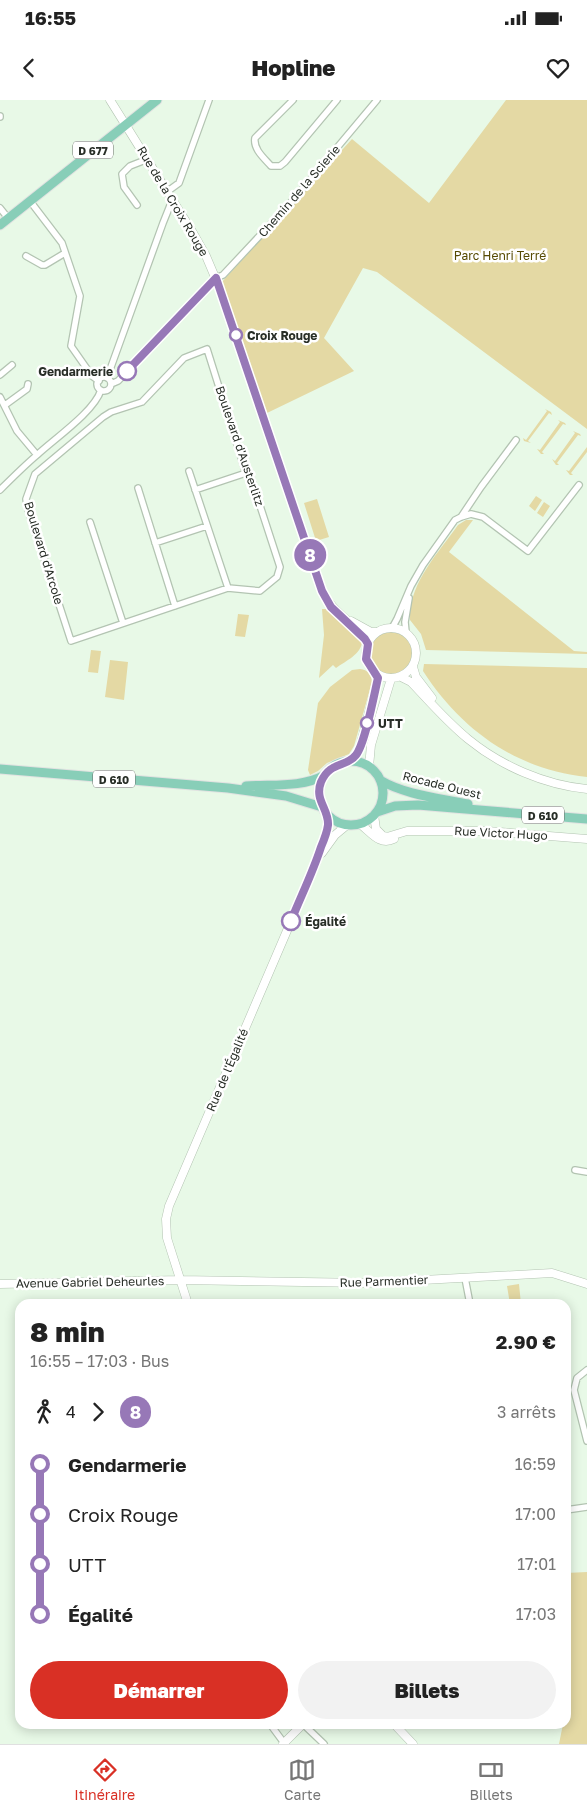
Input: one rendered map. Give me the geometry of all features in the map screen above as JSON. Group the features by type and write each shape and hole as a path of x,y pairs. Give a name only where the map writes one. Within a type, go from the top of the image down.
{"main road":[{"name":"D 677","path":"0,225 157,100"},
{"path":"348,762 356,762 370,767 380,780 383,796 376,814 360,824 347,825 332,819 324,810 319,791 325,775 338,764 348,762"},
{"name":"D 610","path":"0,769 228,788 286,796 324,810"},
{"name":"D 610","path":"228,788 300,784 325,775"},
{"name":"Rocade Ouest","path":"380,780 409,791 500,812"},
{"name":"Rocade Ouest","path":"376,814 389,808 404,805 587,819"}],"street":[{"name":"Rue de la Croix Rouge","path":"110,100 174,201 206,256 216,278 322,591 331,607 341,615"},
{"path":"168,191 179,183 208,100"},
{"path":"290,101 256,138 254,143 271,166 280,166 285,162 337,100"},
{"name":"Chemin de la Scierie","path":"109,381 118,380 216,278 223,275 294,198 377,100"},
{"path":"137,205 124,187 122,174 130,166 148,159"},
{"path":"30,201 60,240 65,252 80,296 71,346 92,376 99,381"},
{"path":"101,390 108,390 109,381 162,223 171,203 174,201"},
{"path":"0,208 8,218"},
{"path":"26,256 45,265 65,252"},
{"name":"Boulevard d'Austerlitz","path":"111,412 142,402 184,358 207,349 246,473 249,472 280,567 277,577 260,591 228,588"},
{"path":"0,375 12,365"},
{"path":"99,381 103,378 109,381"},
{"path":"0,490 69,428 99,398 101,390 98,385 99,381"},
{"path":"5,405 27,389 28,384"},
{"path":"0,397 17,430 37,455"},
{"name":"Boulevard d'Arcole","path":"111,412 35,474 26,499 71,640 122,624"},
{"path":"461,517 516,440"},
{"path":"90,522 122,624 228,588 189,471"},
{"path":"195,490 246,473"},
{"path":"392,628 428,557 455,520 471,514 483,517 528,551 579,486"},
{"path":"138,488 175,606"},
{"path":"155,543 207,526"},
{"path":"406,632 405,622 412,586"},
{"path":"341,615 363,628 376,632"},
{"path":"341,615 368,644"},
{"path":"413,667 401,677 391,679 377,674 369,666 366,659 368,644 376,632 392,628 406,632 414,641 417,651 413,667 416,677 450,722"},
{"path":"348,762 358,753 378,678 377,674"},
{"path":"401,677 411,682 450,722 483,751 525,773 556,784 587,789"},
{"path":"370,767 371,745 391,679"},
{"path":"316,863 328,827 324,810"},
{"name":"Rue Victor Hugo","path":"376,814 376,829 383,836 387,837 407,831 487,831 587,838"},
{"name":"Rue Victor Hugo","path":"360,824 373,836 382,841 389,841 416,831"},
{"path":"316,863 335,835 347,825"},
{"name":"Rue de l'Égalité","path":"186,1299 167,1238 166,1219 169,1206 316,863"},
{"path":"575,1170 587,1172"},
{"name":"Rue Parmentier","path":"180,1280 368,1282 552,1273 587,1284"},
{"path":"465,1278 469,1299"},
{"name":"Avenue Gabriel Deheurles","path":"0,1284 180,1280"},
{"path":"587,1370 577,1378 574,1390 587,1441"},
{"path":"571,1509 587,1507"},
{"path":"274,1729 284,1744 298,1729"},
{"path":"308,1729 324,1744"},
{"path":"399,1729 413,1744"}],"green space":[{"name":"Parc Henri Terré","path":"506,100 587,100 587,429 377,272 363,268 324,338 354,371 267,413 221,283 352,139 429,203"},
{"path":"545,409 551,412 552,415 549,413 528,441 531,443 524,441 523,438 526,440 547,411"},
{"path":"558,420 566,425 563,424 542,452 544,454 541,454 537,449 540,450 560,422"},
{"path":"573,431 581,436 578,435 557,463 559,465 556,465 552,459 555,461 575,433"},
{"path":"587,447 587,452 571,473 573,475 570,475 566,470 569,471"},
{"path":"536,496 542,500 535,511 529,506"},
{"path":"317,499 329,537 316,541 304,503"},
{"path":"544,502 550,506 543,517 537,513"},
{"path":"466,520 473,520 449,552 574,651 587,652 587,654 426,650 421,634 410,620 414,594 419,581 434,557 458,525"},
{"path":"322,609 326,609 362,642 359,650 352,657 336,668 333,665 319,678 324,635"},
{"path":"238,614 249,615 245,637 235,636"},
{"path":"387,632 395,632 406,638 412,653 406,668 395,674 387,674 376,668 370,657 370,649 376,638"},
{"path":"91,650 101,651 98,673 88,672"},
{"path":"110,660 128,662 124,700 105,697"},
{"path":"424,664 587,668 587,777 561,773 537,766 493,744 473,729 438,692 423,671"},
{"path":"360,669 369,673 372,682 354,746 349,754 327,763 310,775 308,770 318,703 330,687 352,670"},
{"path":"519,1284 520,1299 509,1299 507,1286"},
{"path":"587,1572 587,1744 559,1744 562,1729 571,1729 571,1573"}],"bus line":[{"name":"8","path":"127,371 216,278 322,591 331,607 365,639 368,644 366,659 369,666 377,674 378,678 358,753 348,762 343,762 333,767 321,782 320,799 326,814 328,827 316,863 291,921"}],"place":[{"name":"Croix Rouge","path":"236,335"},
{"name":"Gendarmerie","path":"127,371"},
{"name":"UTT","path":"367,723"},
{"name":"Égalité","path":"291,921"}]}
